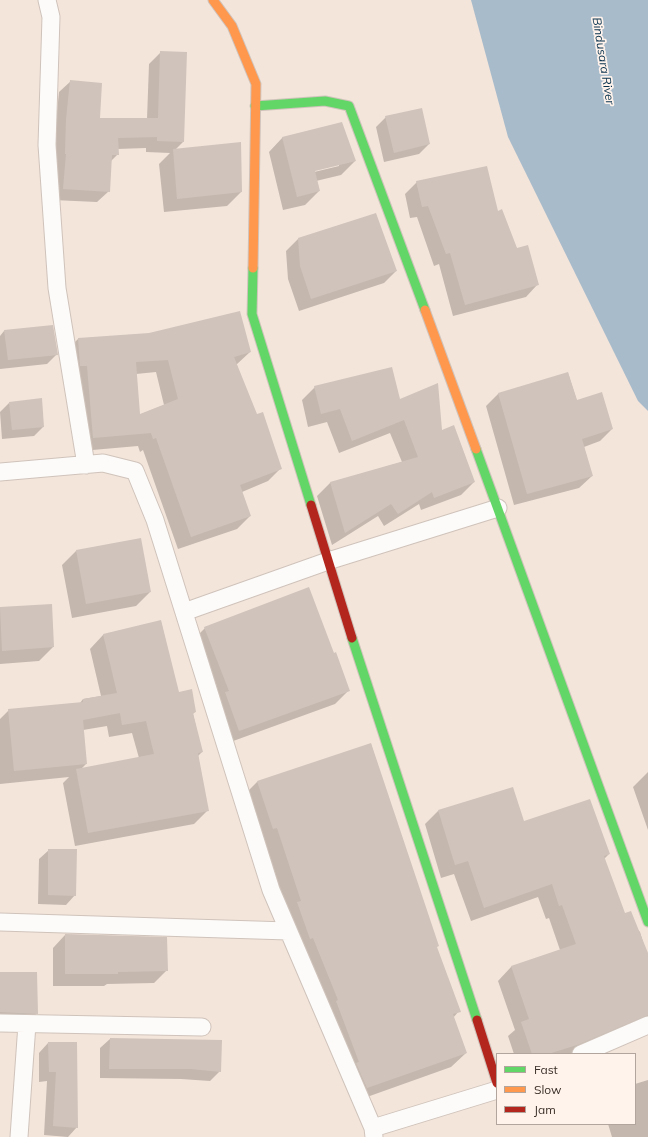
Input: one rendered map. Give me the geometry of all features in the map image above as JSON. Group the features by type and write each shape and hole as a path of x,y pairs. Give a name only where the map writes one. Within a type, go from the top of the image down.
{"street":[{"path":"47,0 51,17 47,145 57,288 86,465"},
{"path":"213,0 232,26 256,84 252,314 328,561 496,1080"},
{"path":"255,106 325,101 349,106 498,508 648,922"},
{"path":"0,472 103,463 135,472 155,520 271,890 373,1133 496,1090"},
{"path":"184,612 328,561 498,508"},
{"path":"0,922 288,931"},
{"path":"0,1023 202,1027"},
{"path":"19,1137 27,1024"},
{"path":"583,1053 648,1025"}],"water":[{"name":"Bindusara River","path":"471,0 648,0 648,411 638,401 508,137"}],"building":[{"path":"160,51 187,52 184,142 157,141 157,137 118,138 119,155 112,155 110,192 63,189 66,154 66,120 70,80 102,83 100,118 158,118"},
{"path":"422,108 430,144 394,153 385,116"},
{"path":"342,122 356,161 315,171 320,191 297,197 282,137"},
{"path":"241,142 242,192 177,199 173,149"},
{"path":"487,166 498,211 502,209 517,248 528,245 539,285 465,305 450,253 446,254 428,206 422,207 416,181"},
{"path":"376,213 397,271 311,299 300,266 298,238"},
{"path":"240,311 251,352 234,357 257,414 263,412 282,469 240,485 251,516 191,537 156,438 153,439 151,433 93,438 87,366 80,366 78,338 149,333","holes":["168,360 178,399 140,414 136,362"]},
{"path":"53,325 58,355 8,360 4,330"},
{"path":"392,367 400,399 438,383 442,430 454,425 475,482 434,498 432,492 398,514 391,504 345,533 330,482 418,457 404,420 352,441 340,409 321,414 314,386"},
{"path":"568,372 577,400 602,392 613,429 582,439 593,476 527,494 498,393"},
{"path":"42,398 44,427 12,430 9,402"},
{"path":"141,538 151,592 86,604 76,550"},
{"path":"309,587 334,653 336,652 350,691 239,731 225,692 229,691 204,627"},
{"path":"52,604 54,647 2,651 0,607"},
{"path":"161,620 179,692 192,689 196,712 193,713 203,752 198,753 209,811 88,833 76,769 154,754 146,721 122,725 120,713 83,720 87,764 14,771 8,709 83,702 83,699 117,693 103,634"},
{"path":"371,743 439,946 437,947 461,1012 453,1014 467,1053 367,1088 356,1063 359,1062 336,1001 338,1000 313,938 310,939 297,902 301,901 277,828 273,829 257,781"},
{"path":"513,787 524,821 590,799 610,854 604,856 625,913 631,911 648,953 648,1015 577,1045 551,1053 532,1053 521,1022 529,1019 511,966 576,944 562,905 559,906 552,884 484,908 468,861 455,865 438,810"},
{"path":"48,849 77,849 76,896 48,895"},
{"path":"65,934 167,937 168,971 118,972 118,974 65,974"},
{"path":"0,972 37,972 38,1014 0,1012"},
{"path":"110,1038 222,1040 221,1072 191,1069 109,1069"},
{"path":"48,1042 77,1042 78,1128 53,1126 56,1072 49,1072"}],"traffic: fast":[{"path":"255,106 325,101 349,106 425,310"},
{"path":"253,268 252,314 311,505"},
{"path":"476,449 648,922"},
{"path":"352,638 477,1020"}],"traffic: slow":[{"path":"213,0 232,26 256,84 253,268"},
{"path":"425,310 476,449"}],"traffic: jam":[{"path":"311,505 352,638"},
{"path":"477,1020 496,1080"}]}
